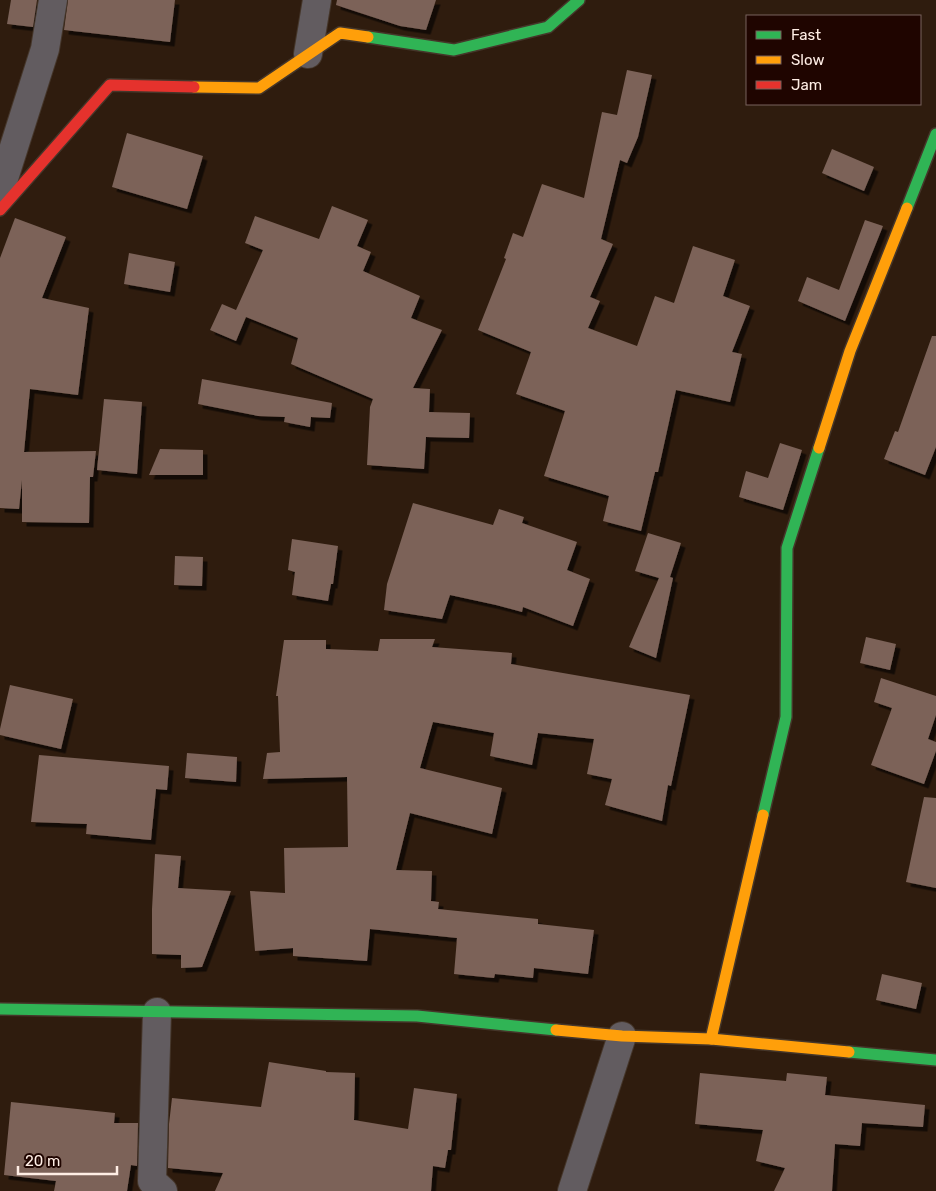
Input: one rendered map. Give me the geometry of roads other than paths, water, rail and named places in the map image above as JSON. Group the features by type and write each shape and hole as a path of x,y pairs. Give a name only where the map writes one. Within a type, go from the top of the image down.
{"street":[{"path":"0,191 45,49 54,0"},
{"path":"308,54 316,0"},
{"path":"0,210 110,85 259,88 340,33 454,50 548,27 578,0"},
{"path":"711,1039 786,717 787,548 850,351 936,134"},
{"path":"0,1009 417,1016 622,1036 711,1039 936,1060"},
{"path":"157,1012 152,1181 163,1191"},
{"path":"572,1191 622,1036"}]}
